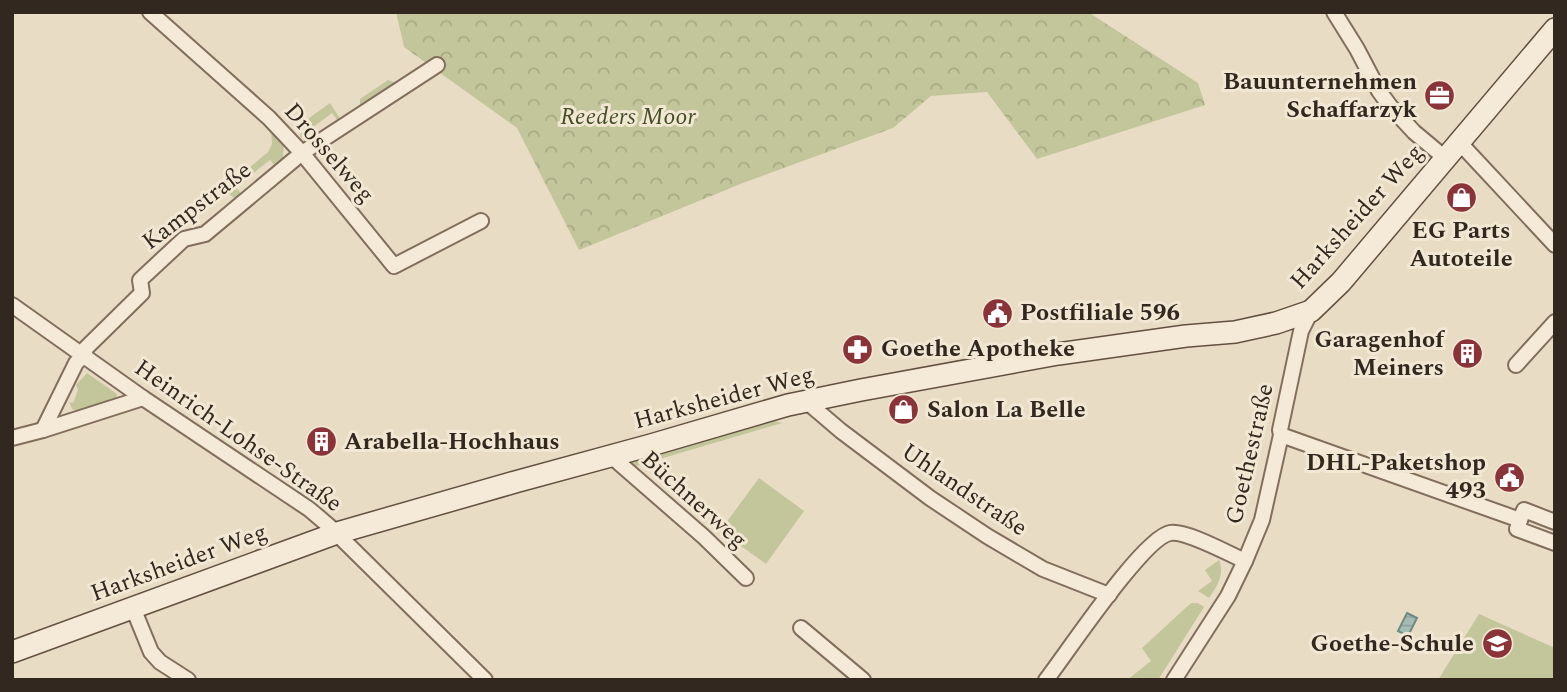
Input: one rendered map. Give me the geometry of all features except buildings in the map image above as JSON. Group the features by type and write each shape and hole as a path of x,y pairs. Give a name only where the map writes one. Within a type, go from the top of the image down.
{"main road":[{"name":"Harksheider Weg","path":"12,652 337,533 789,405 1058,354 1235,331 1276,323 1311,311 1341,282 1555,29"}],"street":[{"name":"Drosselweg","path":"149,12 269,118 302,152 394,266 481,221"},
{"path":"1334,12 1390,106 1414,132 1452,150 1555,244"},
{"name":"Kampstraße","path":"43,430 86,348 142,293 141,280 175,247 184,239 205,234 302,152 436,65"},
{"name":"Heinrich-Lohse-Straße","path":"12,304 143,398 309,509 337,533 485,680"},
{"name":"Goethestraße","path":"1178,678 1228,596 1262,520 1301,331 1311,311"},
{"path":"1516,365 1555,322"},
{"path":"12,438 143,398"},
{"name":"Uhlandstraße","path":"807,402 930,498 987,536 1043,569 1109,595"},
{"path":"1281,435 1520,520"},
{"name":"Büchnerweg","path":"611,456 704,537 746,578"},
{"path":"1555,522 1524,510 1517,529 1555,543"},
{"path":"1046,680 1109,595 1148,547 1161,536 1169,533 1184,534 1245,561"},
{"path":"133,608 151,652 160,662 188,680"},
{"path":"801,628 863,680"}],"green space":[{"name":"Reeders Moor","path":"396,12 1088,12 1198,83 1205,105 1037,159 987,92 931,96 893,128 743,183 579,250 517,128 404,47"},
{"path":"388,80 400,84 365,109 360,105 360,99"},
{"path":"330,103 341,120 338,121 332,113 308,131 314,139 307,143 300,136 301,124"},
{"path":"271,132 284,143 282,164 276,167 270,160 236,187 242,195 235,199 224,189 268,152 272,144"},
{"path":"87,373 117,394 116,398 78,411 72,409 69,402 73,403 78,390 76,385"},
{"path":"775,421 782,423 636,466 629,463"},
{"path":"759,478 804,511 766,564 720,531"},
{"path":"1219,560 1221,575 1209,598 1198,591 1212,581 1205,570"},
{"path":"1191,603 1204,607 1158,680 1127,680 1151,661 1142,648"},
{"name":"Goethe-Schule","path":"1479,614 1555,648 1555,680 1438,680"}],"water":[{"path":"1407,613 1417,618 1408,636 1398,631"}],"place":[{"name":"Bauunternehmen Schaffarzyk","path":"1440,96"},
{"name":"EG Parts Autoteile","path":"1461,197"},
{"name":"Postfiliale 596","path":"997,313"},
{"name":"Goethe Apotheke","path":"858,349"},
{"name":"Garagenhof Meiners","path":"1467,354"},
{"name":"Salon La Belle","path":"904,410"},
{"name":"Arabella-Hochhaus","path":"321,442"},
{"name":"DHL-Paketshop 493","path":"1509,477"},
{"name":"Goethe-Schule","path":"1497,644"}]}
